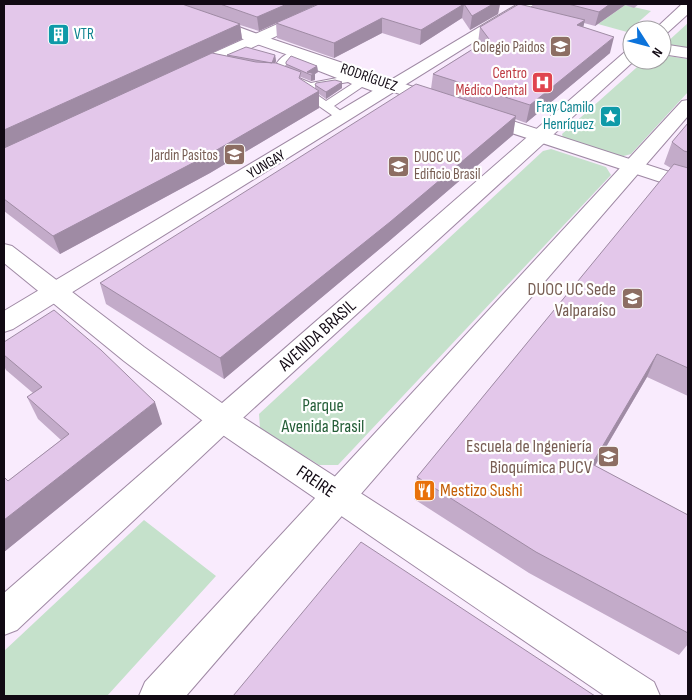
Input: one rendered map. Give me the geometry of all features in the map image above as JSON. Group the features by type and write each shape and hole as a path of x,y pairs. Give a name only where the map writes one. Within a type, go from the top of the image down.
{"street":[{"name":"RODRÍGUEZ","path":"164,4 254,47 291,56 389,89 462,110 688,185"},
{"path":"172,79 216,64 254,47 332,4"},
{"path":"495,6 526,11"},
{"path":"672,21 688,6"},
{"name":"YUNGAY","path":"4,323 335,111 389,89 526,11"},
{"path":"672,51 688,53"},
{"name":"AVENIDA BRASIL","path":"4,618 222,419 540,137 622,54"},
{"path":"159,696 688,105"},
{"name":"FREIRE","path":"4,251 134,354 222,419 640,696"}],"lane":[{"path":"279,74 279,66 291,56"},
{"path":"265,73 279,74 310,86 358,79"},
{"path":"310,86 307,93 335,111 358,79"}],"green space":[{"path":"625,5 651,11 641,20 622,20 622,31 598,24"},
{"path":"688,23 688,51 672,47 672,38"},
{"path":"672,57 688,59 688,92 631,154 620,157 563,138 562,134 634,70 672,70"},
{"name":"Parque Avenida Brasil","path":"551,149 606,167 611,175 338,465 319,465 260,428 259,414 543,151"},
{"path":"144,520 216,576 107,696 4,696 4,651"}],"building":[{"path":"4,4 182,4 240,24 4,130"},
{"path":"220,4 287,4 257,17"},
{"path":"319,4 464,4 421,30 382,18 334,43 276,23"},
{"path":"464,4 493,4 472,16"},
{"path":"519,4 585,20 577,25 614,37 530,105 433,74 489,39 480,27"},
{"path":"568,4 610,4 599,12"},
{"path":"246,47 275,55 272,63 227,55"},
{"path":"212,53 256,62 276,63 301,72 299,78 319,91 208,155 53,236 4,199 4,148"},
{"path":"291,56 317,66 307,72 315,74 311,75 286,64"},
{"path":"335,80 342,82 326,92 315,85 316,83"},
{"path":"416,84 516,116 390,222 220,358 100,283"},
{"path":"688,123 688,152 672,142"},
{"path":"674,164 688,168 688,368 657,354 592,464 688,515 688,633 536,552 417,477"},
{"path":"54,310 101,350 155,402 4,520 4,477 8,481 69,434 27,397 42,387 4,355 4,342"},
{"path":"361,542 595,696 233,696"}],"place":[{"name":"VTR","path":"58,34"},
{"name":"Colegio Paidos","path":"561,47"},
{"name":"Centro Médico Dental","path":"543,82"},
{"name":"Fray Camilo Henríquez","path":"610,116"},
{"name":"Jardin Pasitos","path":"234,155"},
{"name":"DUOC UC Edificio Brasil","path":"398,166"},
{"name":"DUOC UC Sede Valparaíso","path":"632,299"},
{"name":"Escuela de Ingeniería Bioquímica PUCV","path":"608,456"},
{"name":"Mestizo Sushi","path":"424,490"}]}
